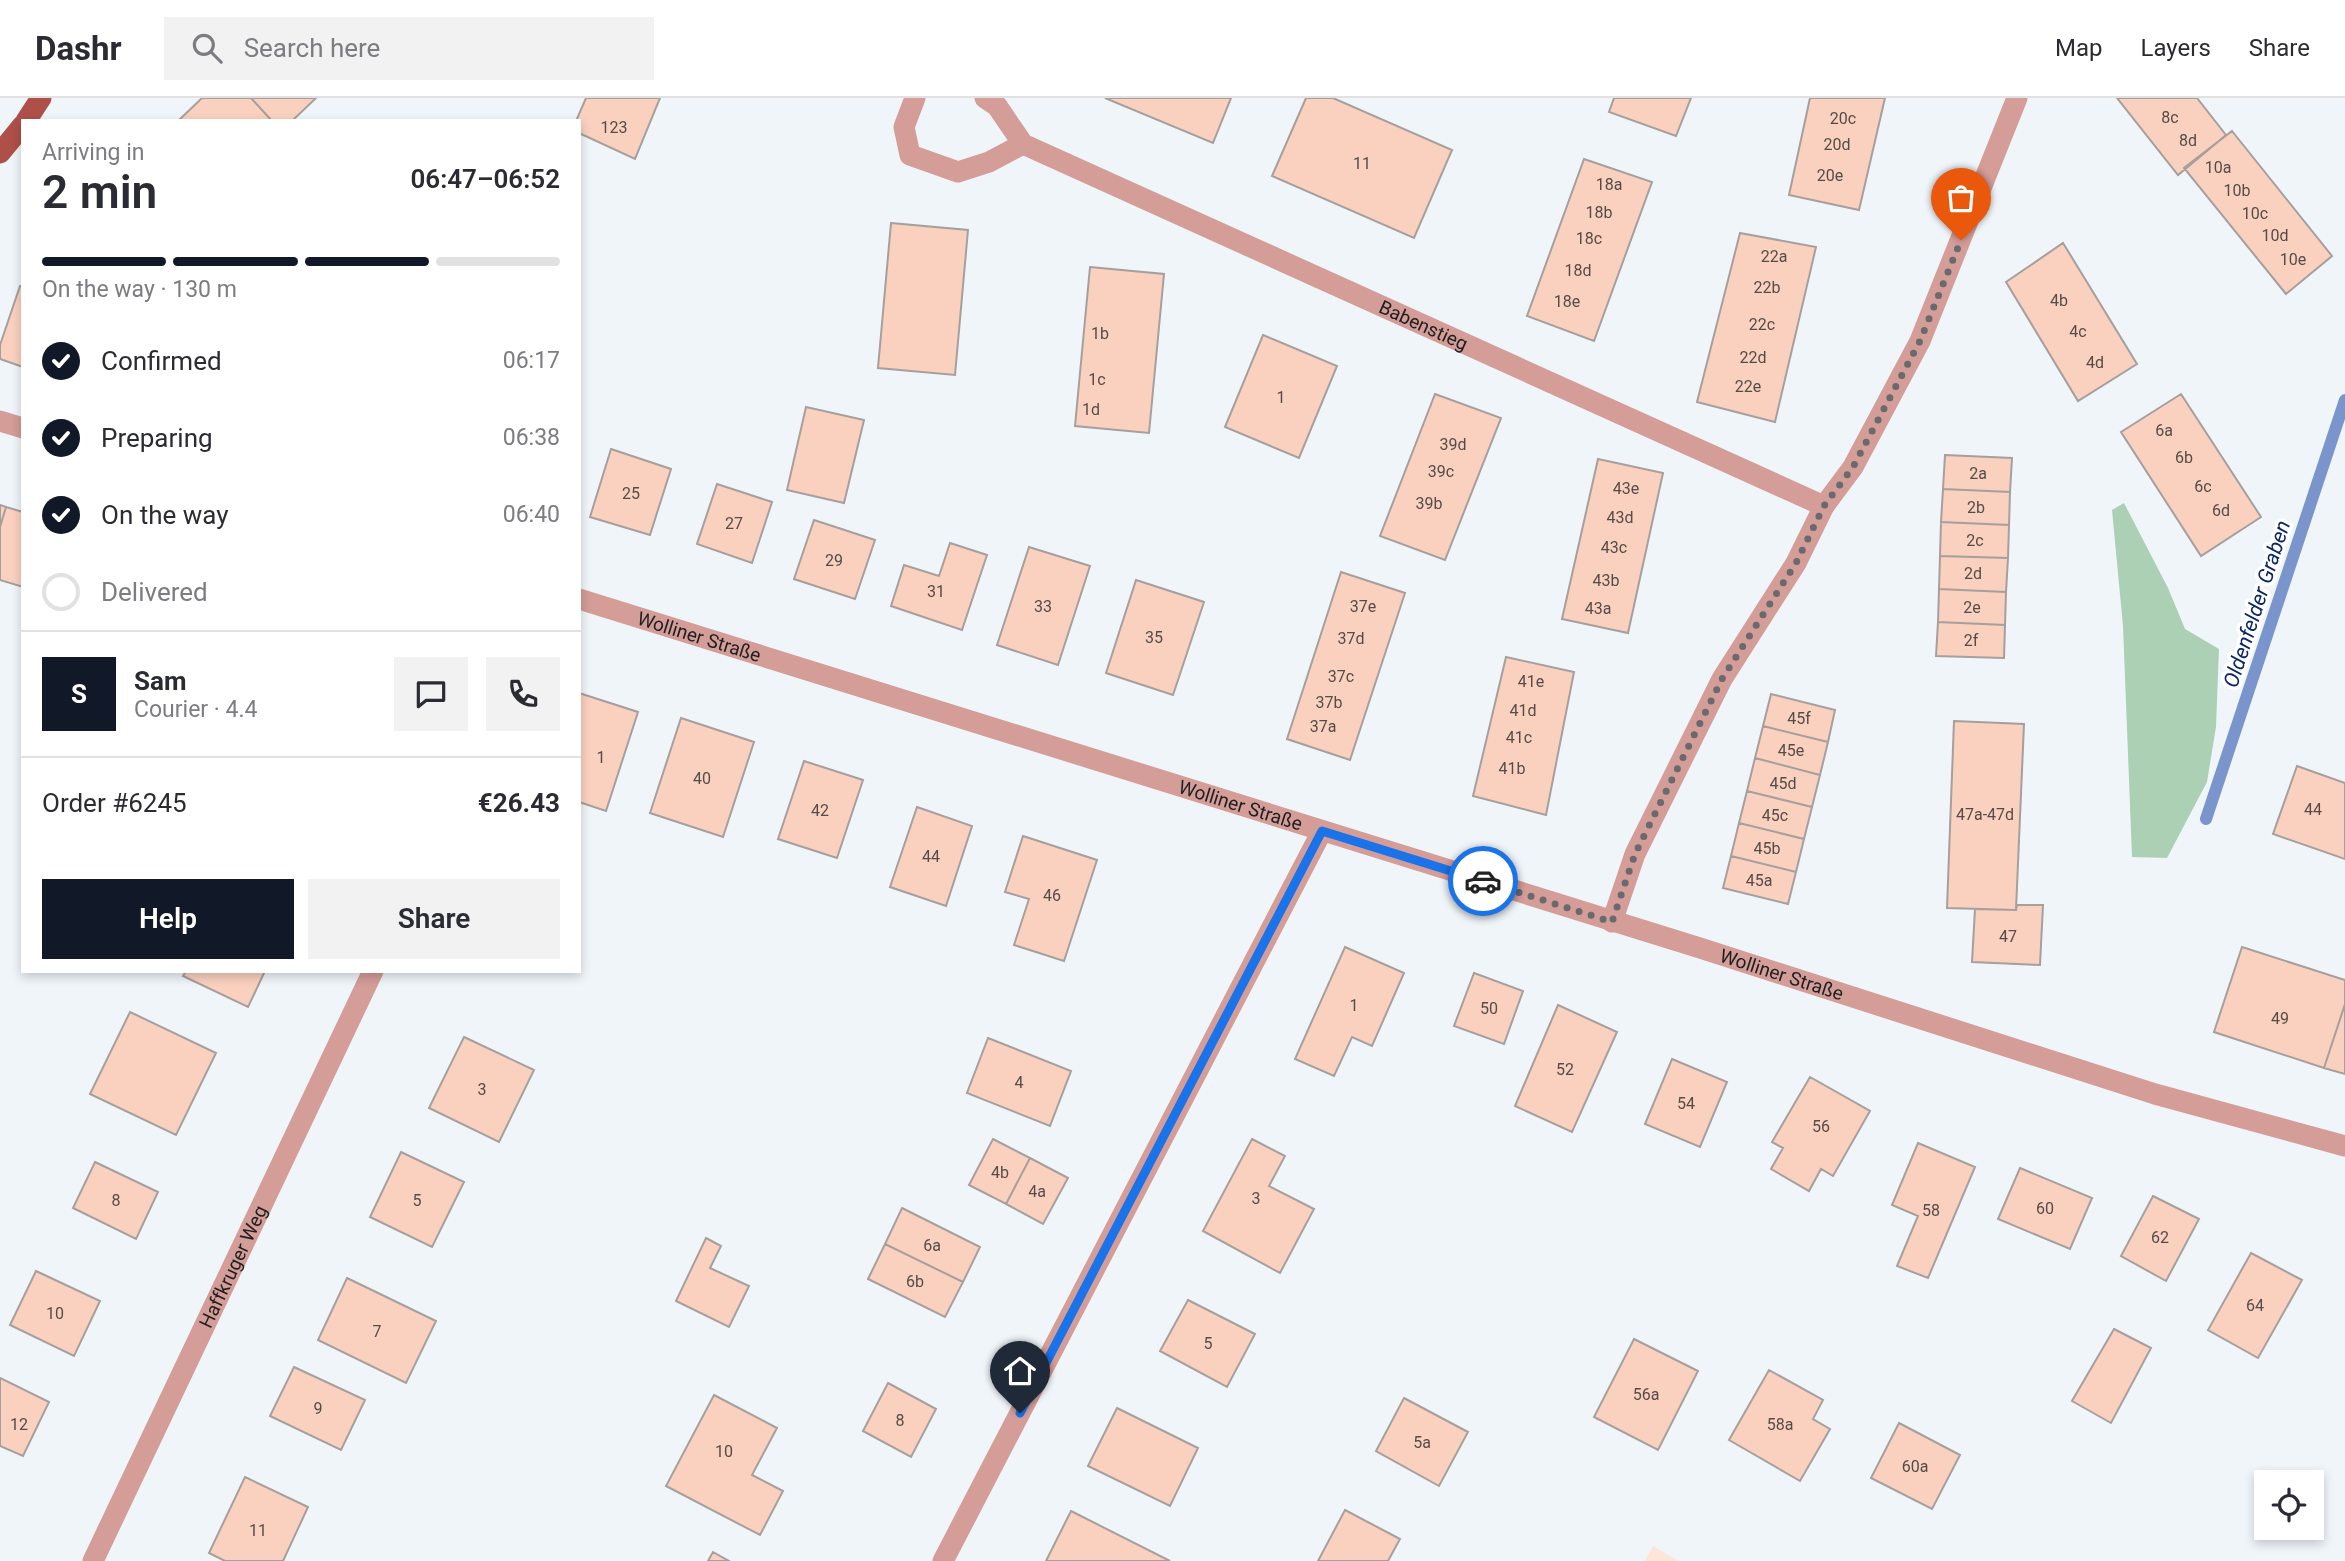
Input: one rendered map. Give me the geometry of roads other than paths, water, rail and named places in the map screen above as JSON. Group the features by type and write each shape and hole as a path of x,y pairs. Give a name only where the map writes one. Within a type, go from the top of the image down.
{"main road":[{"path":"27,119 41,98"},
{"path":"0,153 21,127"}],"street":[{"path":"915,98 904,127 910,155 958,172 989,162 1023,144 997,106 985,98"},
{"path":"1612,922 1635,854 1722,679 1796,563 1824,506 1853,467 1920,341 2017,98"},
{"name":"Babenstieg","path":"1023,144 1824,506"},
{"path":"0,421 21,427"},
{"name":"Wolliner Straße","path":"581,600 2155,1094 2345,1146"},
{"path":"943,1561 1322,831"},
{"name":"Haffkruger Weg","path":"93,1561 372,973"}],"waterway":[{"name":"Oldenfelder Graben","path":"2206,819 2345,400"}]}
